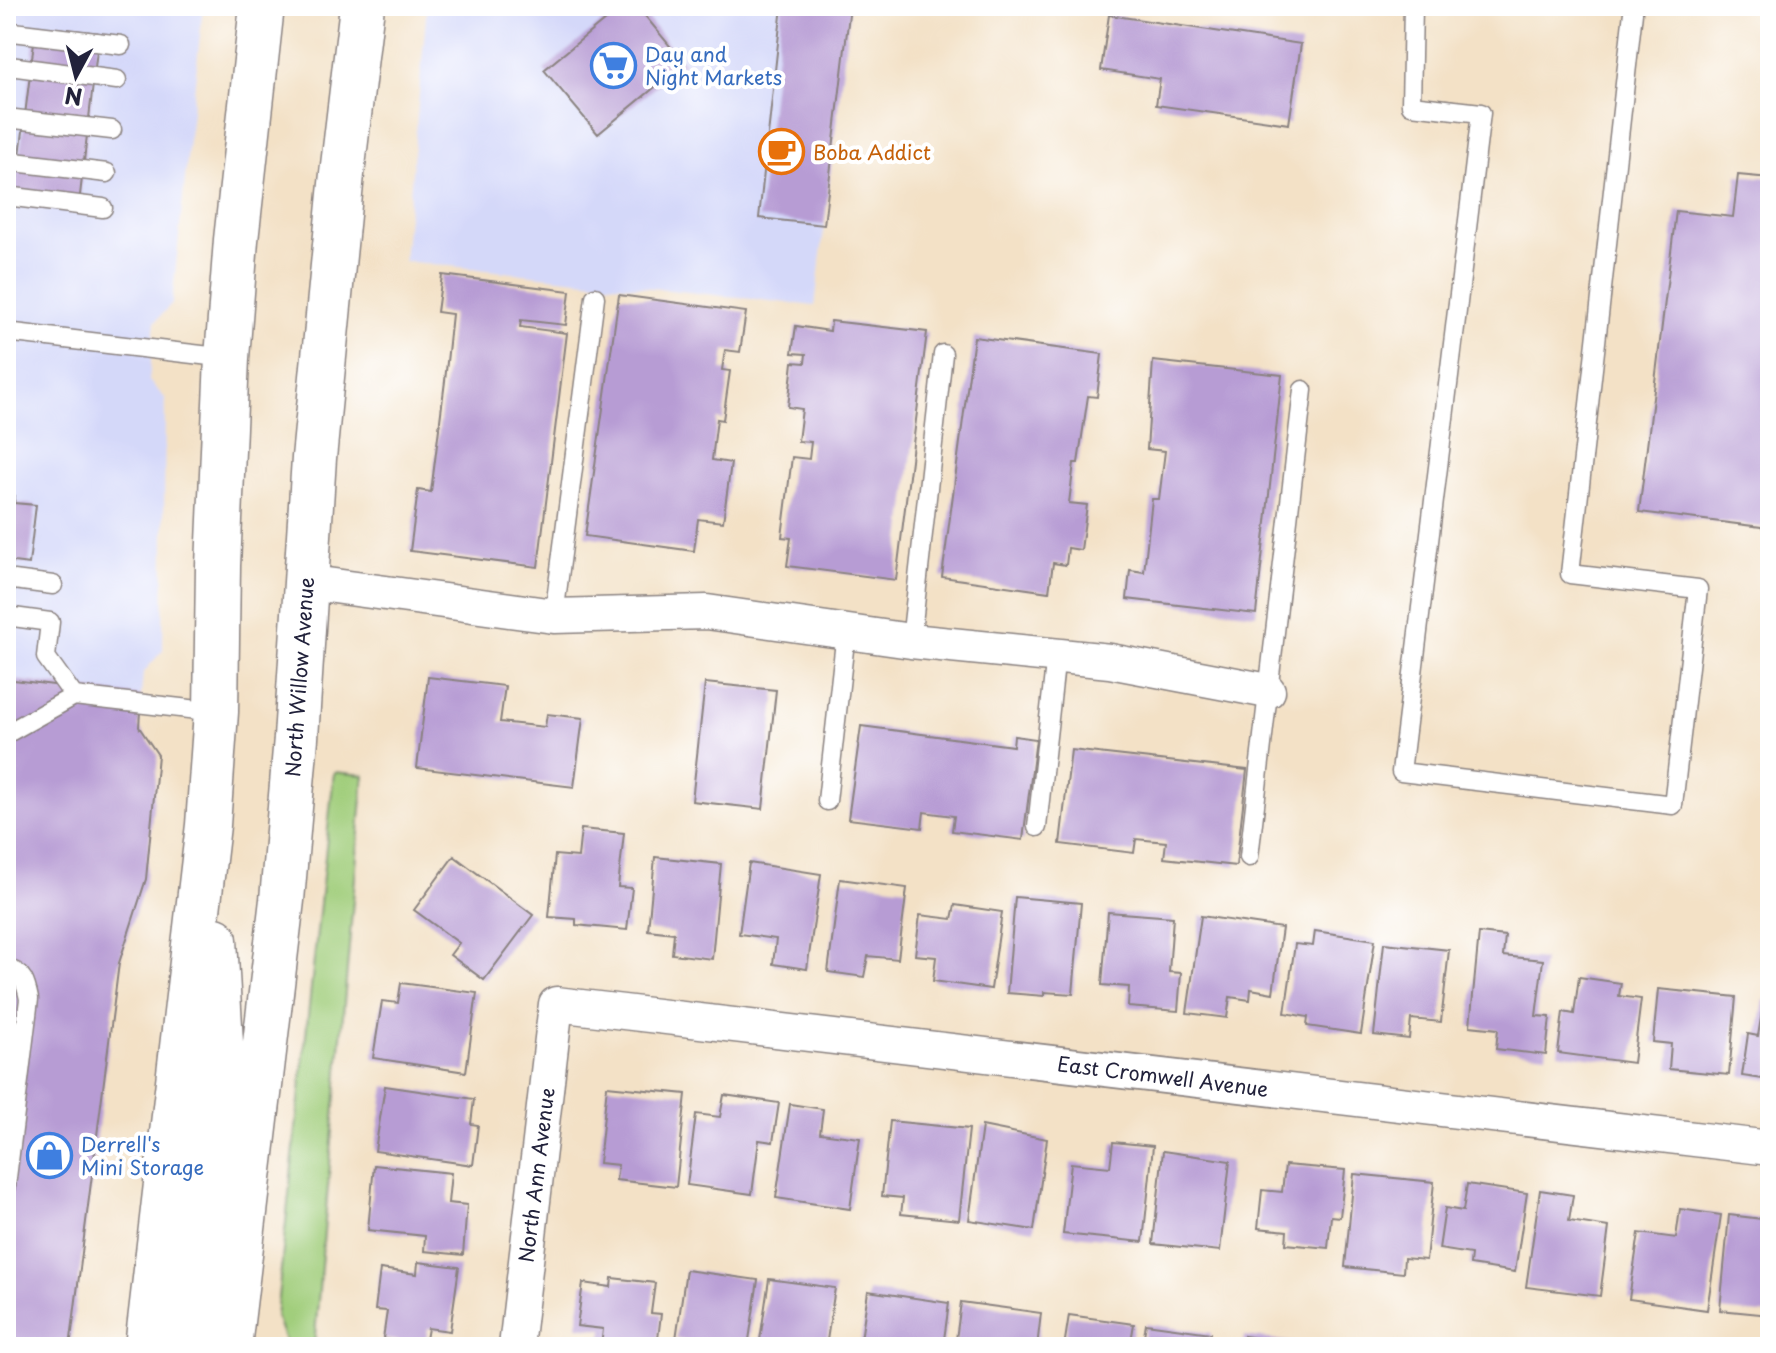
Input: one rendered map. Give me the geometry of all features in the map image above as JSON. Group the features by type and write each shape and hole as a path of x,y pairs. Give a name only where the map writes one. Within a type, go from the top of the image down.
{"main road":[{"path":"147,1347 208,825 216,712 218,566 227,358 236,240 262,6"},
{"name":"North Willow Avenue","path":"229,1347 282,900 305,582 342,174 362,6"},
{"path":"193,1347 190,1315 221,1043 208,825"}],"street":[{"path":"305,582 554,616 707,612 911,641 1110,661 1268,691"},
{"name":"East Cromwell Avenue","path":"556,1004 1770,1148"},
{"name":"North Ann Avenue","path":"516,1347 556,1004"}],"lane":[{"path":"1413,6 1411,105 1481,113 1401,772 1673,805 1698,589 1570,574 1633,12"},
{"path":"13,32 121,45"},
{"path":"9,66 117,80"},
{"path":"6,118 112,130"},
{"path":"6,161 107,173"},
{"path":"6,196 103,208"},
{"path":"554,616 595,297"},
{"path":"6,332 227,358"},
{"path":"911,641 943,354"},
{"path":"1249,857 1303,390"},
{"path":"6,579 53,585"},
{"path":"6,616 50,622 46,657 74,696"},
{"path":"827,801 846,632"},
{"path":"1037,827 1056,655"},
{"path":"6,734 74,696 216,712"},
{"path":"6,969 12,969 25,979 29,999 6,1186"}],"shaded area":[{"path":"6,6 203,6 172,303 155,322 149,381 165,398 163,650 143,673 141,696 6,679"},
{"path":"427,6 850,6 815,306 404,261"}],"green space":[{"path":"334,772 364,775 314,1347 302,1347 285,1341 276,1316"}],"building":[{"name":"Day and Night Markets","path":"622,6 637,6 684,63 598,134 544,70"},
{"path":"782,6 850,6 824,225 759,218"},
{"path":"1109,15 1301,44 1289,124 1156,105 1160,79 1101,70"},
{"path":"36,26 99,33 78,212 14,204"},
{"path":"1738,175 1770,178 1770,528 1639,512 1676,211 1733,217"},
{"path":"442,275 570,291 566,325 521,320 520,327 567,333 538,567 410,551 418,490 431,492 445,381 452,314 437,312"},
{"path":"619,295 746,312 740,352 725,350 722,370 730,371 723,420 717,419 712,460 731,463 723,522 698,519 694,551 585,536"},
{"path":"831,321 927,332 896,580 787,566 791,538 782,537 792,457 809,459 811,442 798,441 802,409 788,407 793,362 805,363 806,354 792,353 796,326 830,331"},
{"path":"974,337 1102,354 1097,397 1088,396 1069,503 1087,505 1081,550 1068,548 1066,565 1053,563 1049,592 942,577"},
{"path":"1153,361 1282,375 1256,614 1127,599 1130,570 1144,572 1152,499 1159,499 1165,451 1147,449"},
{"path":"6,495 15,496 14,503 36,505 29,564 6,561"},
{"path":"428,677 505,686 500,722 545,727 547,714 583,718 574,787 417,768"},
{"name":"Derrell's Mini Storage","path":"6,679 141,696 139,727 158,755 146,879 119,963 70,1347 6,1347"},
{"path":"705,683 776,690 763,809 692,801"},
{"path":"861,726 1013,746 1014,736 1036,739 1023,840 952,831 954,816 924,812 922,828 848,819"},
{"path":"1071,750 1247,770 1236,866 1164,858 1166,842 1136,839 1134,853 1060,844"},
{"path":"581,829 624,833 618,887 632,888 627,930 576,925 576,919 549,917 555,855 578,857"},
{"path":"454,856 533,915 484,980 450,955 459,943 414,910"},
{"path":"655,857 721,864 712,959 672,954 674,933 648,930"},
{"path":"749,863 821,874 807,969 773,964 776,939 739,934"},
{"path":"840,879 907,888 898,959 868,956 864,977 828,972"},
{"path":"1015,897 1081,903 1073,994 1044,992 1044,996 1007,993"},
{"path":"955,905 1002,912 991,989 933,981 936,957 915,955 920,915 952,919"},
{"path":"1108,912 1173,917 1169,972 1181,973 1178,1011 1128,1007 1129,987 1102,985"},
{"path":"1201,916 1282,928 1273,993 1251,989 1250,1000 1230,997 1227,1018 1187,1013"},
{"path":"1315,931 1375,940 1361,1034 1307,1026 1308,1017 1285,1013 1295,944 1313,946"},
{"path":"1479,933 1505,936 1503,956 1543,960 1536,1016 1550,1017 1546,1055 1496,1049 1498,1029 1470,1026"},
{"path":"1384,943 1449,950 1441,1022 1411,1019 1409,1039 1374,1035"},
{"path":"1579,977 1621,983 1619,996 1641,999 1633,1063 1558,1053 1563,1012 1574,1014"},
{"path":"401,983 477,993 466,1072 373,1058 382,1001 398,1003"},
{"path":"1658,989 1736,997 1729,1075 1669,1069 1671,1044 1653,1042"},
{"path":"1764,1000 1770,1001 1770,1080 1742,1076 1748,1034 1758,1036"},
{"path":"385,1086 474,1099 471,1124 478,1125 473,1165 375,1151"},
{"path":"607,1086 686,1094 676,1187 616,1180 618,1165 599,1163"},
{"path":"724,1095 779,1103 773,1142 759,1140 752,1194 687,1185 696,1114 720,1117"},
{"path":"790,1104 823,1109 820,1133 860,1138 850,1209 776,1198"},
{"path":"890,1121 969,1129 959,1220 901,1214 903,1198 882,1196"},
{"path":"982,1126 1047,1139 1034,1230 969,1220"},
{"path":"1113,1142 1153,1146 1143,1242 1063,1234 1071,1163 1110,1167"},
{"path":"1163,1151 1230,1161 1220,1251 1153,1244"},
{"path":"374,1165 451,1173 448,1203 467,1205 463,1255 424,1251 425,1236 368,1230"},
{"path":"1285,1165 1345,1170 1340,1217 1331,1216 1328,1248 1286,1244 1287,1231 1258,1228 1262,1190 1282,1192"},
{"path":"1354,1174 1434,1182 1426,1260 1404,1258 1403,1273 1345,1267"},
{"path":"1467,1184 1527,1193 1515,1272 1470,1265 1471,1254 1439,1249 1445,1208 1463,1211"},
{"path":"1540,1190 1573,1195 1569,1221 1609,1227 1600,1296 1526,1287"},
{"path":"1680,1209 1721,1215 1707,1310 1629,1299 1639,1233 1676,1238"},
{"path":"1729,1215 1770,1220 1770,1315 1720,1310"},
{"path":"418,1262 459,1267 450,1331 428,1328 425,1345 383,1339 387,1311 375,1310 380,1269 417,1274"},
{"path":"686,1270 758,1280 748,1347 713,1347 676,1339"},
{"path":"612,1278 655,1283 651,1313 661,1314 657,1347 601,1347 603,1329 577,1326 583,1283 611,1287"},
{"path":"769,1279 835,1288 826,1347 759,1347"},
{"path":"868,1291 949,1303 943,1347 860,1347"},
{"path":"961,1302 1041,1313 1037,1347 955,1347"},
{"path":"1069,1315 1134,1324 1130,1347 1064,1347"},
{"path":"1146,1324 1211,1333 1209,1347 1142,1347"},
{"path":"1244,1336 1312,1345 1312,1347 1243,1347"}],"place":[{"name":"Day and Night Markets","path":"614,66"},
{"name":"Boba Addict","path":"782,152"},
{"name":"Derrell's Mini Storage","path":"50,1155"}]}
